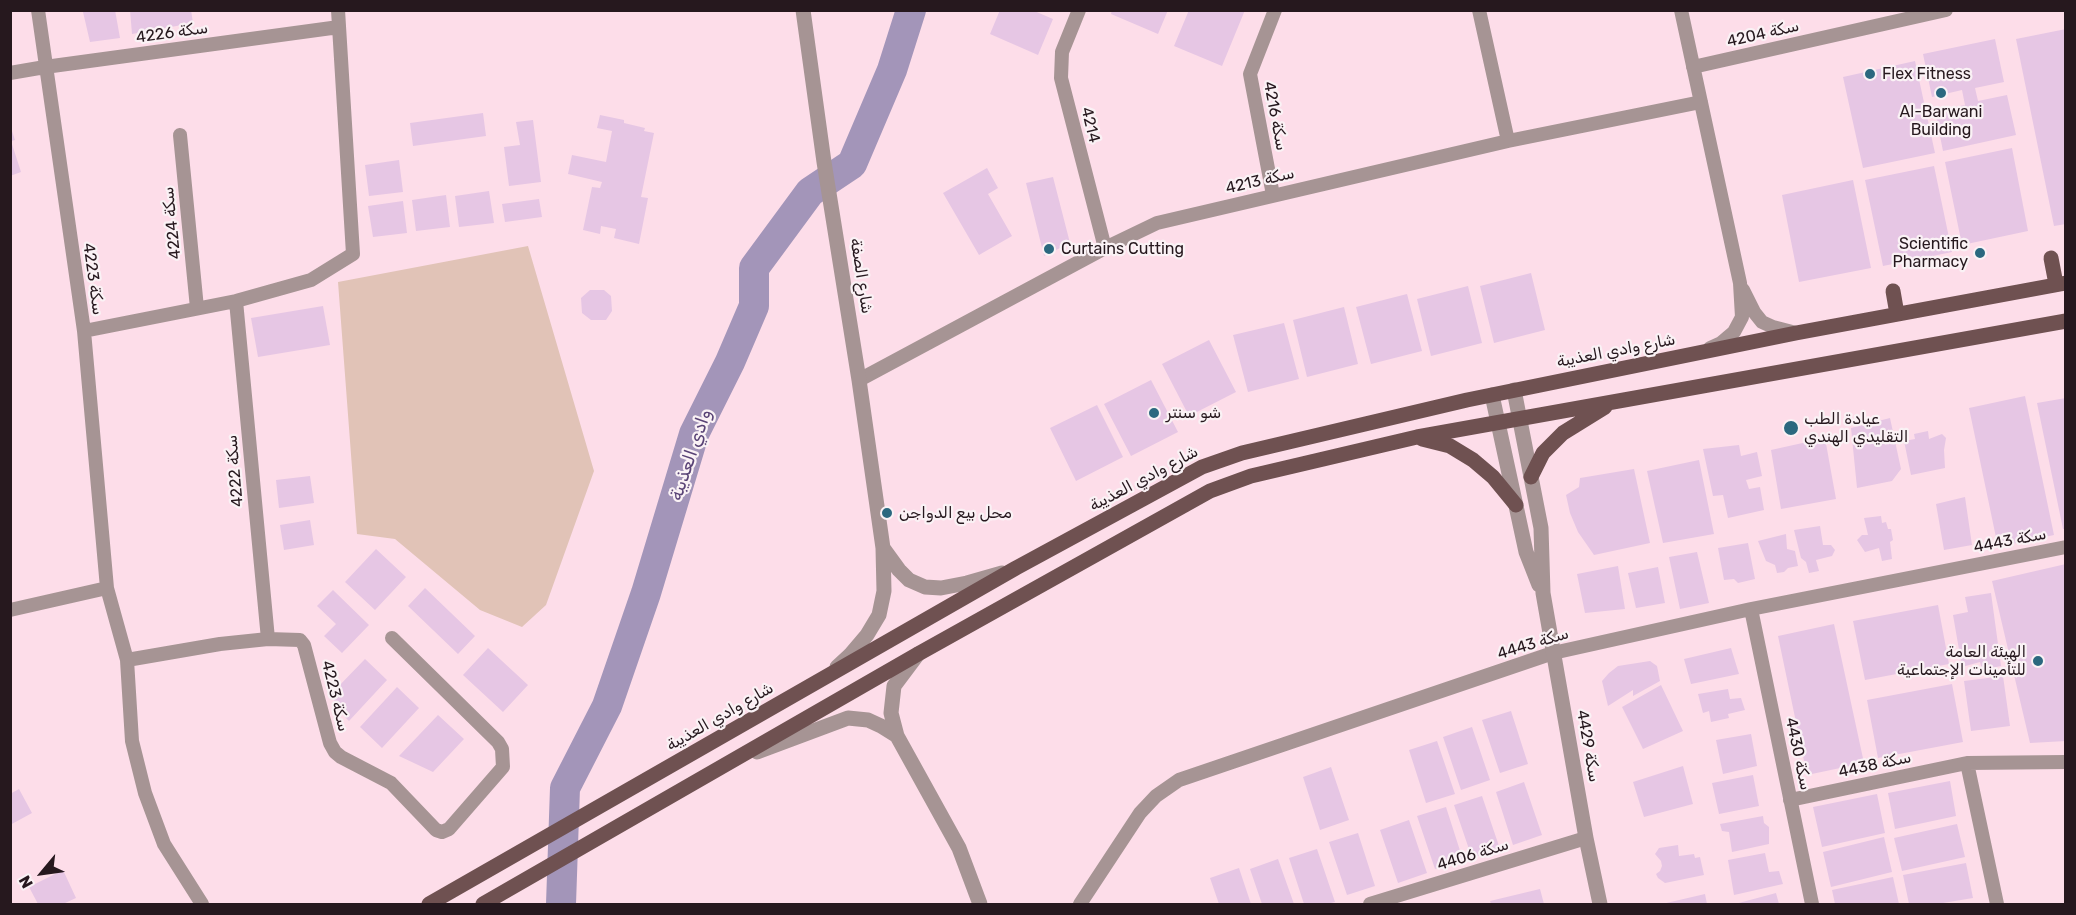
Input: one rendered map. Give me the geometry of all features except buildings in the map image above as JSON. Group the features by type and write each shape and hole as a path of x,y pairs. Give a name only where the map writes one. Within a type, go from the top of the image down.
{"main road":[{"path":"2051,258 2061,283"},
{"name":"شارع وادي العذيبة","path":"429,904 1016,568 1202,467 1242,453 1514,390 1796,333 2061,283"},
{"path":"1893,291 1897,314"},
{"path":"483,904 918,654 1210,490 1251,476 1417,437 2066,321"},
{"path":"1531,477 1543,453 1563,433 1614,402"},
{"path":"1417,437 1450,446 1473,460 1493,477 1516,505"}],"street":[{"name":"سكة 4223","path":"38,10 84,331 107,588 127,660 132,741 145,793 164,844 202,904"},
{"path":"84,331 236,301 311,280 353,254 338,10"},
{"name":"شارع الصفة","path":"803,10 831,211 859,380 883,548 884,591 879,615 867,635 850,655 827,676"},
{"name":"4214","path":"1079,10 1062,52 1061,78 1105,248"},
{"name":"سكة 4216","path":"1273,195 1250,74 1275,10"},
{"path":"1479,10 1508,141"},
{"path":"1681,10 1740,283 1742,317 1734,332 1721,343 1700,353"},
{"name":"سكة 4204","path":"1693,67 1946,10"},
{"name":"سكة 4226","path":"10,73 339,27"},
{"name":"سكة 4213","path":"859,380 1105,248 1158,223 1508,141 1701,102"},
{"name":"سكة 4224","path":"180,135 196,308"},
{"path":"1740,283 1754,312 1762,322 1796,333"},
{"name":"سكة 4222","path":"236,301 267,639"},
{"name":"سكة 4429","path":"1514,390 1541,528 1543,593 1553,653 1600,904"},
{"name":"سكة 4429","path":"1492,395 1526,552 1543,593"},
{"name":"سكة 4443","path":"1080,904 1140,813 1156,796 1179,780 1553,653 1751,609 2066,547"},
{"name":"شارع الصفة","path":"883,548 904,575 925,587 941,588 967,583 1016,568"},
{"path":"10,610 107,588"},
{"name":"سكة 4430","path":"1751,609 1812,904"},
{"name":"سكة 4223","path":"127,660 220,644 267,639 296,639 304,645 330,743 335,752 391,783 436,830 442,832 449,829 503,767 502,749 498,742 392,638"},
{"path":"918,654 894,686 891,713 897,736 959,848 980,904"},
{"path":"733,761 848,718 868,720 897,736"},
{"name":"سكة 4438","path":"1790,800 1967,763 2066,762"},
{"path":"1967,763 1997,904"},
{"name":"سكة 4406","path":"1375,904 1586,838"}],"shaded area":[{"path":"528,246 594,471 546,605 522,627 480,610 395,539 357,534 338,282"}],"waterway":[{"name":"وادي العذيبة","path":"561,904 565,788 607,706 646,593 694,434 730,362 754,306 754,268 810,192 852,164 892,70 911,10"}],"place":[{"name":"Flex Fitness","path":"1870,74"},
{"name":"Al-Barwani Building","path":"1941,93"},
{"name":"Curtains Cutting","path":"1049,249"},
{"name":"Scientific Pharmacy","path":"1980,253"},
{"name":"شو سنتر","path":"1154,413"},
{"name":"عيادة الطب التقليدي الهندي","path":"1791,428"},
{"name":"محل بيع الدواجن","path":"887,513"},
{"name":"الهيئة العامة للتأمينات الإجتماعية","path":"2038,661"}]}
